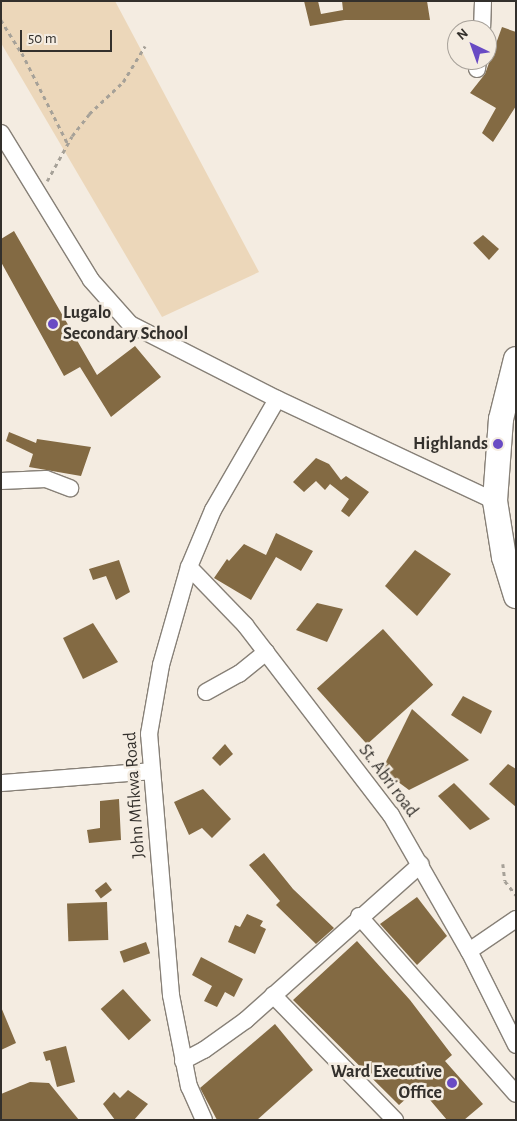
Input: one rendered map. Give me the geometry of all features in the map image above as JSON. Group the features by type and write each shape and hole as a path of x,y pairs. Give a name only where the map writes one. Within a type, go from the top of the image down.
{"highway":[{"path":"516,359 495,501 504,557 516,596"}],"street":[{"path":"482,20 483,1"},
{"path":"1,133 38,197 108,302 130,324 185,350 277,399 495,501"},
{"name":"John Mfikwa Road","path":"204,1120 195,1106 183,1061 171,995 152,771 152,710 161,665 188,567 213,510 277,399"},
{"path":"1,481 46,479 70,488"},
{"name":"St. Abri road","path":"188,567 225,603 266,652 391,815 421,864 469,951 516,1045"},
{"path":"206,692 239,674 266,652"},
{"path":"1,783 152,771"},
{"path":"183,1061 223,1037 273,995 359,916 421,864"},
{"path":"359,916 516,1094"},
{"path":"469,951 516,919"},
{"path":"273,995 395,1120"}],"path":[{"path":"1,20 22,53 68,144"},
{"path":"38,197 68,144 89,114 123,82 145,46"},
{"path":"503,864 505,881 516,895"}],"shaded area":[{"path":"1,1 115,1 259,272 162,317 1,43"}],"building":[{"path":"304,1 318,1 321,14 343,10 342,1 427,1 430,20 345,20 310,26"},
{"path":"502,27 516,32 516,106 493,142 482,133 496,108 470,93 486,70 497,70 497,41"},
{"name":"Lugalo Secondary School","path":"14,231 97,375 135,346 161,377 111,417 80,367 64,376 1,262 1,239"},
{"path":"483,235 499,249 489,260 473,243"},
{"path":"9,432 36,443 37,439 91,447 81,476 29,467 33,454 6,441"},
{"path":"316,458 329,464 341,480 346,476 369,492 349,517 341,511 349,499 330,484 325,490 316,481 304,492 293,482"},
{"path":"276,533 313,551 301,571 276,557 251,600 214,578 227,559 229,561 244,544 266,555"},
{"path":"415,550 451,574 417,616 385,586"},
{"path":"119,560 130,592 116,600 106,576 93,580 89,569"},
{"path":"317,603 343,609 327,642 296,630"},
{"path":"93,623 118,662 83,679 63,638"},
{"path":"383,629 433,685 367,744 317,689"},
{"path":"463,696 492,711 481,734 451,715"},
{"path":"412,709 469,760 409,790 382,770"},
{"path":"225,744 233,754 220,766 212,758"},
{"path":"508,764 516,769 516,807 489,784"},
{"path":"454,783 490,819 470,830 438,796"},
{"path":"203,789 231,819 212,838 202,828 189,835 174,802"},
{"path":"119,799 121,840 89,843 87,830 100,828 100,801"},
{"path":"264,853 293,889 334,928 316,944 276,905 280,901 249,865"},
{"path":"106,882 112,890 101,898 95,890"},
{"path":"417,897 447,936 417,965 380,924"},
{"path":"107,902 108,940 68,941 67,903"},
{"path":"247,914 263,921 260,926 266,929 255,954 228,942 235,925 240,927"},
{"path":"357,941 410,1000 452,1055 445,1061 483,1104 464,1120 447,1120 419,1087 399,1105 293,1000"},
{"path":"146,942 150,953 124,963 120,952"},
{"path":"201,957 243,979 234,997 225,992 217,1007 204,1001 212,986 192,975"},
{"path":"123,989 151,1020 129,1040 101,1009"},
{"path":"1,1007 16,1043 1,1050"},
{"path":"275,1024 313,1070 257,1120 217,1120 200,1088"},
{"path":"66,1046 75,1082 57,1087 50,1060 46,1061 43,1052"},
{"path":"30,1082 49,1083 79,1120 1,1120 1,1094"},
{"path":"128,1090 148,1104 134,1120 115,1120 103,1104 114,1092 120,1098"}],"place":[{"name":"Lugalo Secondary School","path":"53,324"},
{"name":"Highlands","path":"498,444"},
{"name":"Ward Executive Office","path":"452,1083"}]}
